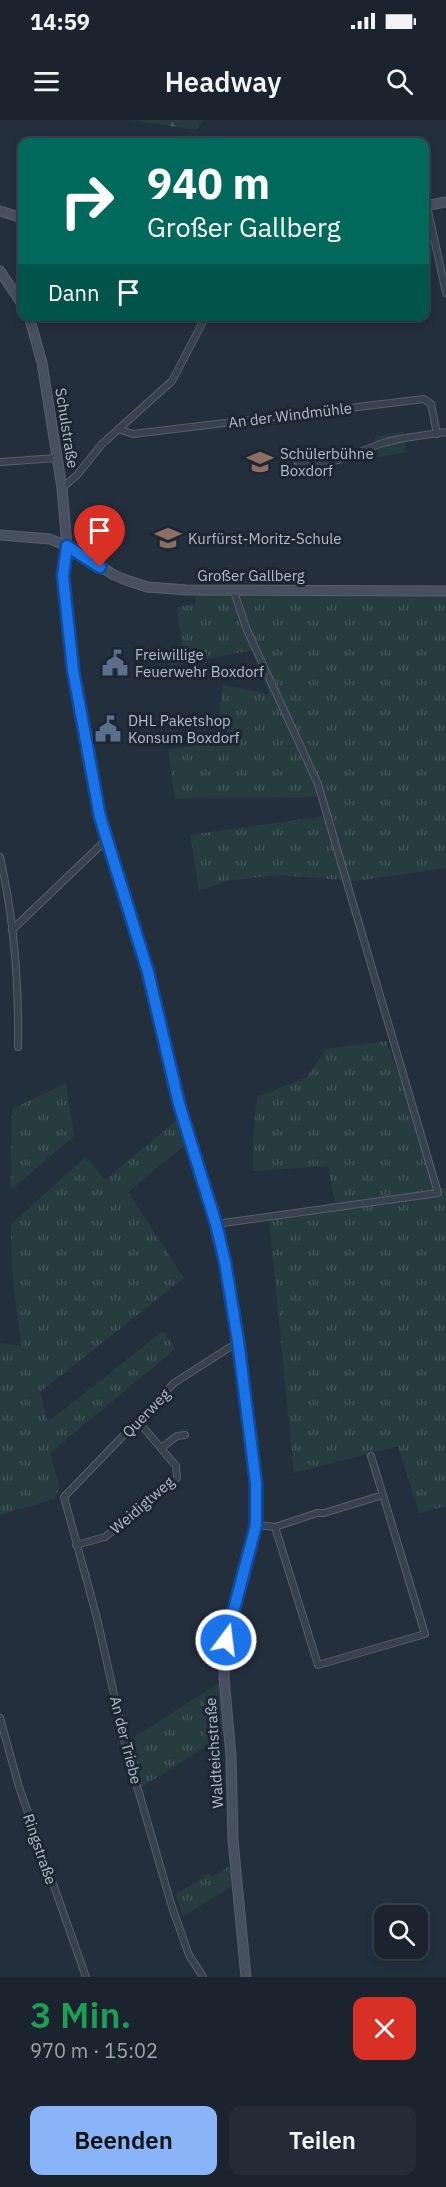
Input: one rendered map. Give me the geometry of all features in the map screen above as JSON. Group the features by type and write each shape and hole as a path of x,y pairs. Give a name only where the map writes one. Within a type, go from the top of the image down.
{"street":[{"path":"429,205 445,200"},
{"path":"0,211 18,217"},
{"path":"429,219 446,293"},
{"path":"0,271 18,298"},
{"name":"Schulstraße","path":"30,321 42,363 62,488 67,546"},
{"path":"62,488 77,475 88,459 118,429 172,381 203,321"},
{"name":"An der Windmühle","path":"118,429 133,434 424,399 430,404 437,434"},
{"path":"298,462 308,465 338,460 386,442 446,432"},
{"path":"0,462 57,458"},
{"name":"Großer Gallberg","path":"0,535 50,539 67,546 114,575 147,587 187,590 446,591"},
{"name":"Waldteichstraße","path":"67,546 63,576 73,670 100,817 148,972 179,1104 216,1224 225,1262 238,1341 256,1483 256,1525 226,1640 224,1659 232,1772 232,1840 246,1977"},
{"path":"216,1224 438,1193 318,784 247,630 233,589"},
{"path":"12,927 106,840"},
{"path":"0,857 12,927 19,1013 18,1047"},
{"name":"Querweg","path":"64,1497 174,1383 238,1341"},
{"name":"Weidigtweg","path":"76,1545 105,1537 177,1478 176,1466 138,1421"},
{"path":"161,1448 177,1436 185,1435"},
{"path":"275,1527 318,1665 425,1634 371,1456"},
{"path":"256,1525 275,1527 382,1495"},
{"name":"An der Triebe","path":"64,1497 99,1629 126,1748 172,1907 189,1955 203,1977"},
{"name":"Ringstraße","path":"0,1718 19,1786 86,1977"}],"green space":[{"path":"132,120 204,120 196,130"},
{"path":"403,432 406,452 379,457 375,437"},
{"path":"230,593 250,643 237,593 446,594 446,868 355,881 276,875 226,881 199,891 190,835 325,816 318,797 175,799 168,750 216,742 223,685 269,694 253,650 169,666 166,648 182,645 177,607 196,604 195,595"},
{"path":"386,1041 441,1188 446,1188 446,1506 419,1513 398,1446 294,1473 269,1219 335,1202 328,1166 253,1171 257,1097 307,1077 326,1049"},
{"path":"66,1083 74,1136 11,1190 12,1109"},
{"path":"179,1118 187,1143 128,1192 184,1278 40,1392 48,1422 163,1331 175,1349 50,1453 60,1488 54,1499 0,1515 0,1343 22,1346 14,1285 11,1224 86,1157 105,1180"},
{"path":"219,1683 224,1735 142,1787 130,1740"},
{"path":"230,1866 232,1886 182,1915 176,1894 209,1874 212,1877"}],"place":[{"name":"Schülerbühne Boxdorf","path":"260,462"},
{"name":"Kurfürst-Moritz-Schule","path":"168,538"},
{"name":"Freiwillige Feuerwehr Boxdorf","path":"115,663"},
{"name":"DHL Paketshop Konsum Boxdorf","path":"108,729"}],"route":[{"path":"100,567 67,546 63,576 76,692 106,840 148,972 179,1104 216,1224 225,1262 244,1377 256,1483 256,1525 254,1541 226,1640"}]}
